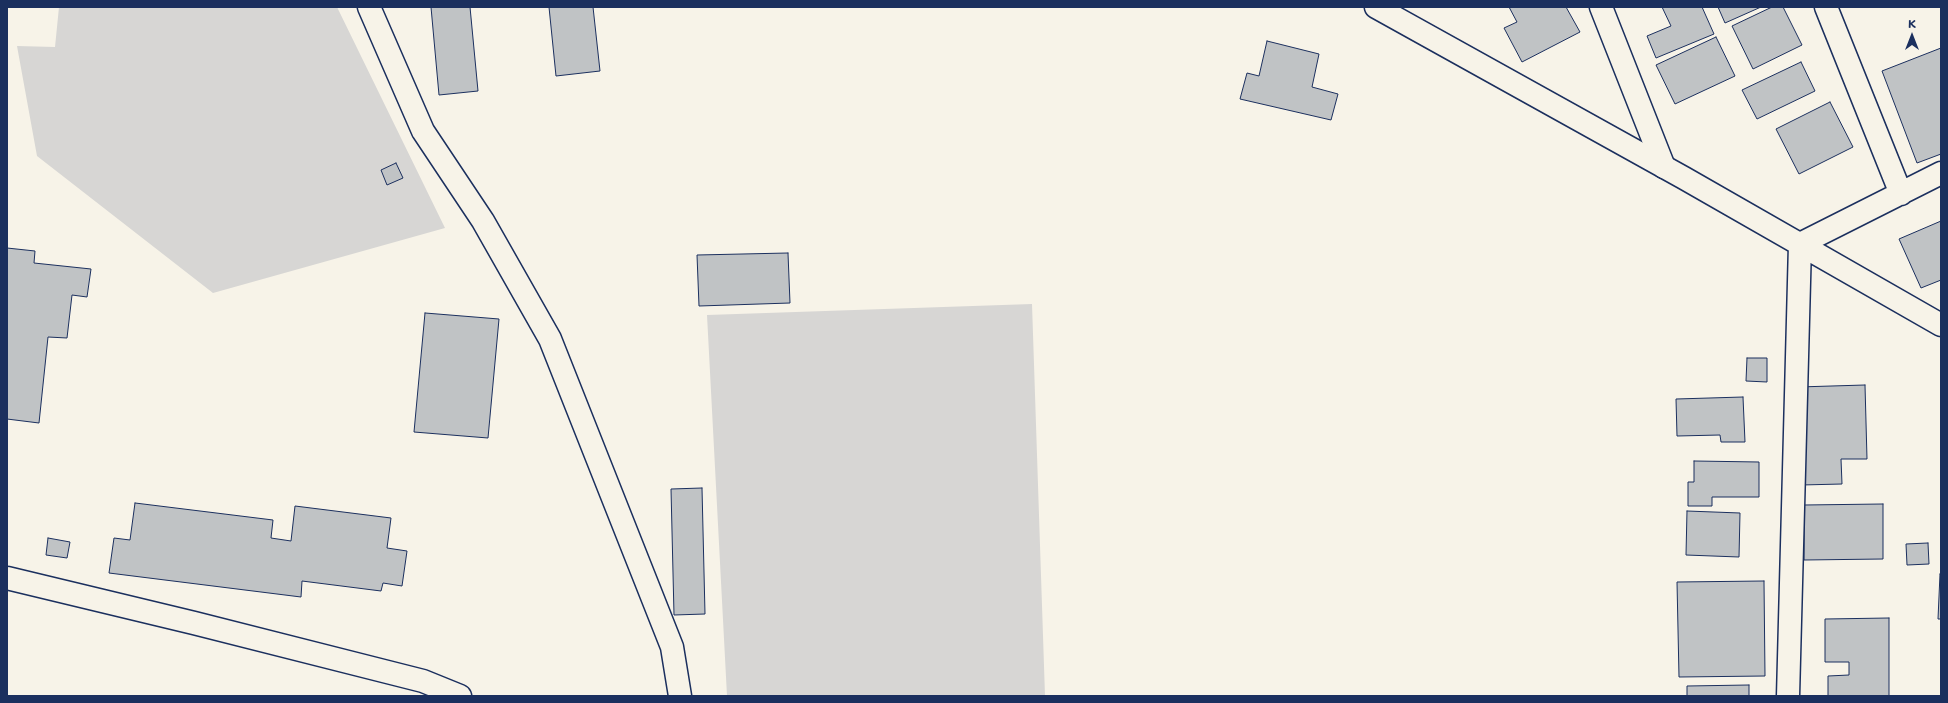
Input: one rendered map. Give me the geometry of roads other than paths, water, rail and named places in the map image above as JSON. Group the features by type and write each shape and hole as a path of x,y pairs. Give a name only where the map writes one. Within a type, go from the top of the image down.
{"street":[{"path":"369,7 423,131 483,221 550,339 672,647 680,696"},
{"path":"1376,7 1664,167 1941,325"},
{"path":"1602,7 1664,167"},
{"path":"1826,7 1901,194"},
{"path":"1800,244 1941,173"},
{"path":"1788,696 1800,244"},
{"path":"7,578 416,679 460,696"}]}
